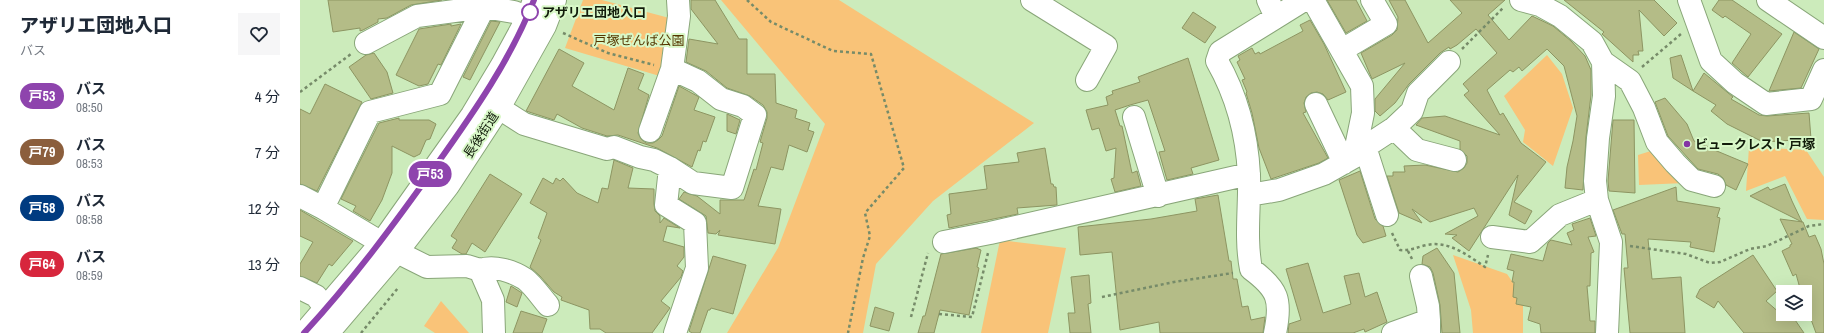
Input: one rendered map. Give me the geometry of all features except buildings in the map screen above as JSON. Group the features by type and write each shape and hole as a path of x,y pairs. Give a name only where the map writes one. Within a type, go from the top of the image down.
{"street":[{"name":"長後街道","path":"304,333 326,309 390,247 448,186 499,108 545,26 555,0"},
{"path":"650,131 672,69 679,16 678,0"},
{"path":"1032,0 1106,46 1087,80"},
{"path":"1276,333 1280,313 1277,295 1262,278 1251,270 1248,255 1249,185 1245,136 1239,111 1228,81 1217,61 1220,52 1272,8 1304,0"},
{"path":"1313,0 1362,86 1363,112 1354,155"},
{"path":"1342,50 1386,24 1372,0"},
{"path":"1689,0 1711,61 1735,83 1766,104 1811,99 1824,70"},
{"path":"1768,0 1824,38"},
{"path":"1513,2 1540,5 1560,16 1592,42 1603,62 1630,81 1644,108 1657,142 1692,180 1714,186"},
{"path":"366,43 417,16 484,7 514,12 531,8"},
{"path":"323,208 370,112 440,94 484,7"},
{"name":"長後街道","path":"328,333 390,247 502,65 531,8"},
{"path":"944,242 1158,196 1249,185 1279,190 1324,174 1394,128 1412,111 1418,93 1449,62"},
{"path":"1603,62 1604,96 1598,138 1595,181 1597,200 1611,242 1607,333"},
{"path":"499,108 524,124 607,149 614,147 670,168 693,183 732,188 755,115 743,106 721,99 698,81 672,69"},
{"path":"1316,104 1354,155 1387,215"},
{"path":"1134,116 1158,196"},
{"path":"1394,128 1417,150 1455,160"},
{"path":"670,168 666,205 695,223 697,268 675,333"},
{"path":"300,196 427,267 467,266 480,270 489,267 505,270 526,280 548,305"},
{"path":"1492,237 1530,242 1560,215 1597,200"},
{"path":"480,270 493,300 494,333"},
{"path":"1393,333 1429,327 1428,306 1421,276"},
{"path":"300,288 316,296 326,309"}],"path":[{"path":"747,0 771,22 833,51 871,54 904,168 865,213 870,236 863,258 848,333"},
{"path":"1449,62 1513,2"},
{"path":"1630,81 1649,59 1697,20"},
{"path":"561,32 608,53 630,59"},
{"path":"300,92 366,43"},
{"path":"1387,215 1395,243 1400,250 1408,251 1429,244 1443,246 1461,251 1485,267 1492,237"},
{"path":"1611,242 1686,254 1710,263 1720,262 1750,249 1767,246 1809,226 1824,224"},
{"path":"939,314 972,318 988,251 990,233"},
{"path":"911,317 926,261"},
{"path":"1102,297 1174,282 1233,273"},
{"path":"361,333 398,288"}],"green space":[{"name":"戸塚ぜんば公園","path":"583,0 602,0 673,19 663,77 565,48"},
{"path":"721,0 839,0 1034,123 933,201 876,264 863,333 727,333 778,248 825,124"},
{"path":"1547,55 1562,74 1573,108 1553,166 1523,142 1525,130 1504,96"},
{"path":"1749,147 1806,150 1824,177 1824,220 1807,219 1785,176 1746,191"},
{"path":"1654,150 1685,183 1639,185 1638,155"},
{"path":"1000,240 1066,248 1048,333 981,333"},
{"path":"1453,255 1507,274 1523,297 1523,333 1473,333 1471,310"},
{"path":"441,301 469,333 435,333 424,326"}],"bus line":[{"name":"戸53","path":"304,333 382,242 472,115 502,65 528,17 534,0"}],"place":[{"name":"アザリエ団地入口","path":"530,12"},
{"name":"ビュークレスト 戸塚","path":"1687,144"}]}
